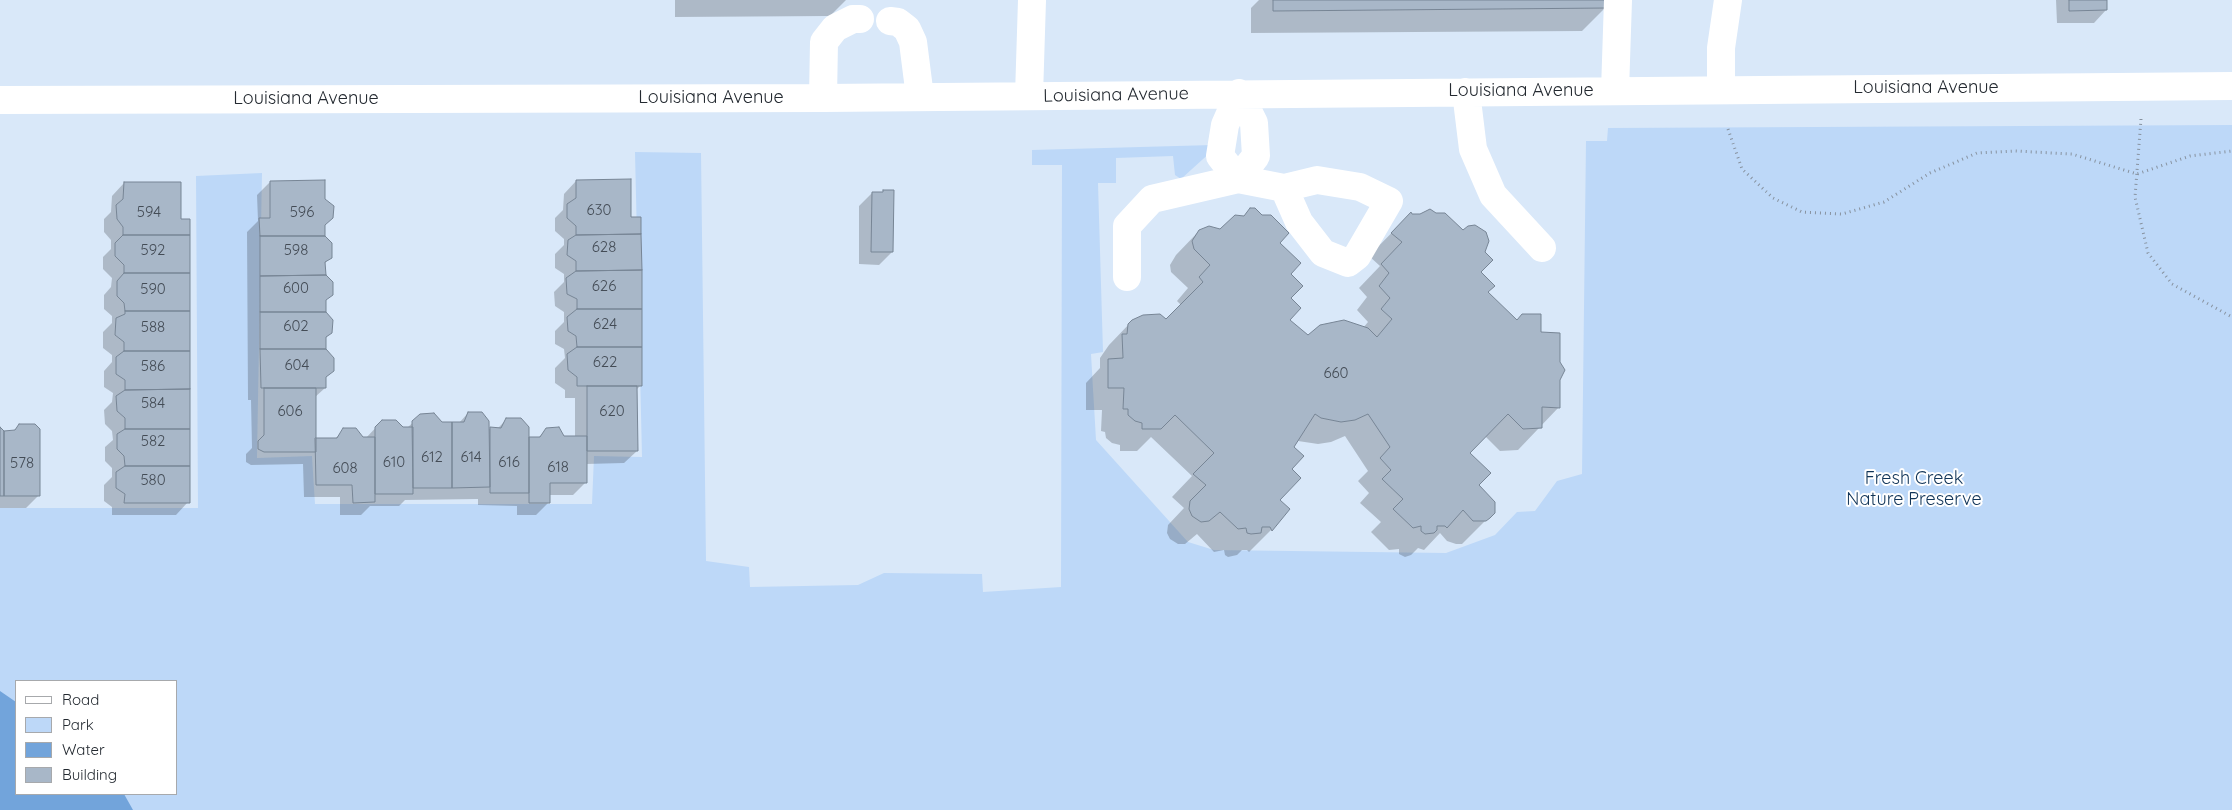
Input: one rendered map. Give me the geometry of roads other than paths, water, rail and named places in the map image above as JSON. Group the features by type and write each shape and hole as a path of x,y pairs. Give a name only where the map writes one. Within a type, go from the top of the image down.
{"street":[{"path":"1030,96 1032,0"},
{"path":"1614,91 1618,0"},
{"path":"1721,90 1721,48 1728,0"},
{"path":"823,98 824,42 835,28 853,19 860,19"},
{"path":"890,21 898,22 907,30 913,42 920,97"},
{"name":"Louisiana Avenue","path":"0,100 823,98 2232,86"},
{"path":"1466,92 1472,149 1493,195 1542,248"},
{"path":"1238,179 1256,156 1254,123 1239,93"},
{"path":"1127,277 1127,226 1152,199 1238,179 1284,188 1317,180 1360,187 1389,201 1357,256 1348,263 1323,253 1299,222 1284,188"}],"water":[{"path":"0,691 15,701 15,795 125,795 133,810 0,810"}],"park label":[{"name":"Fresh Creek Nature Preserve","path":"1914,489"}]}
